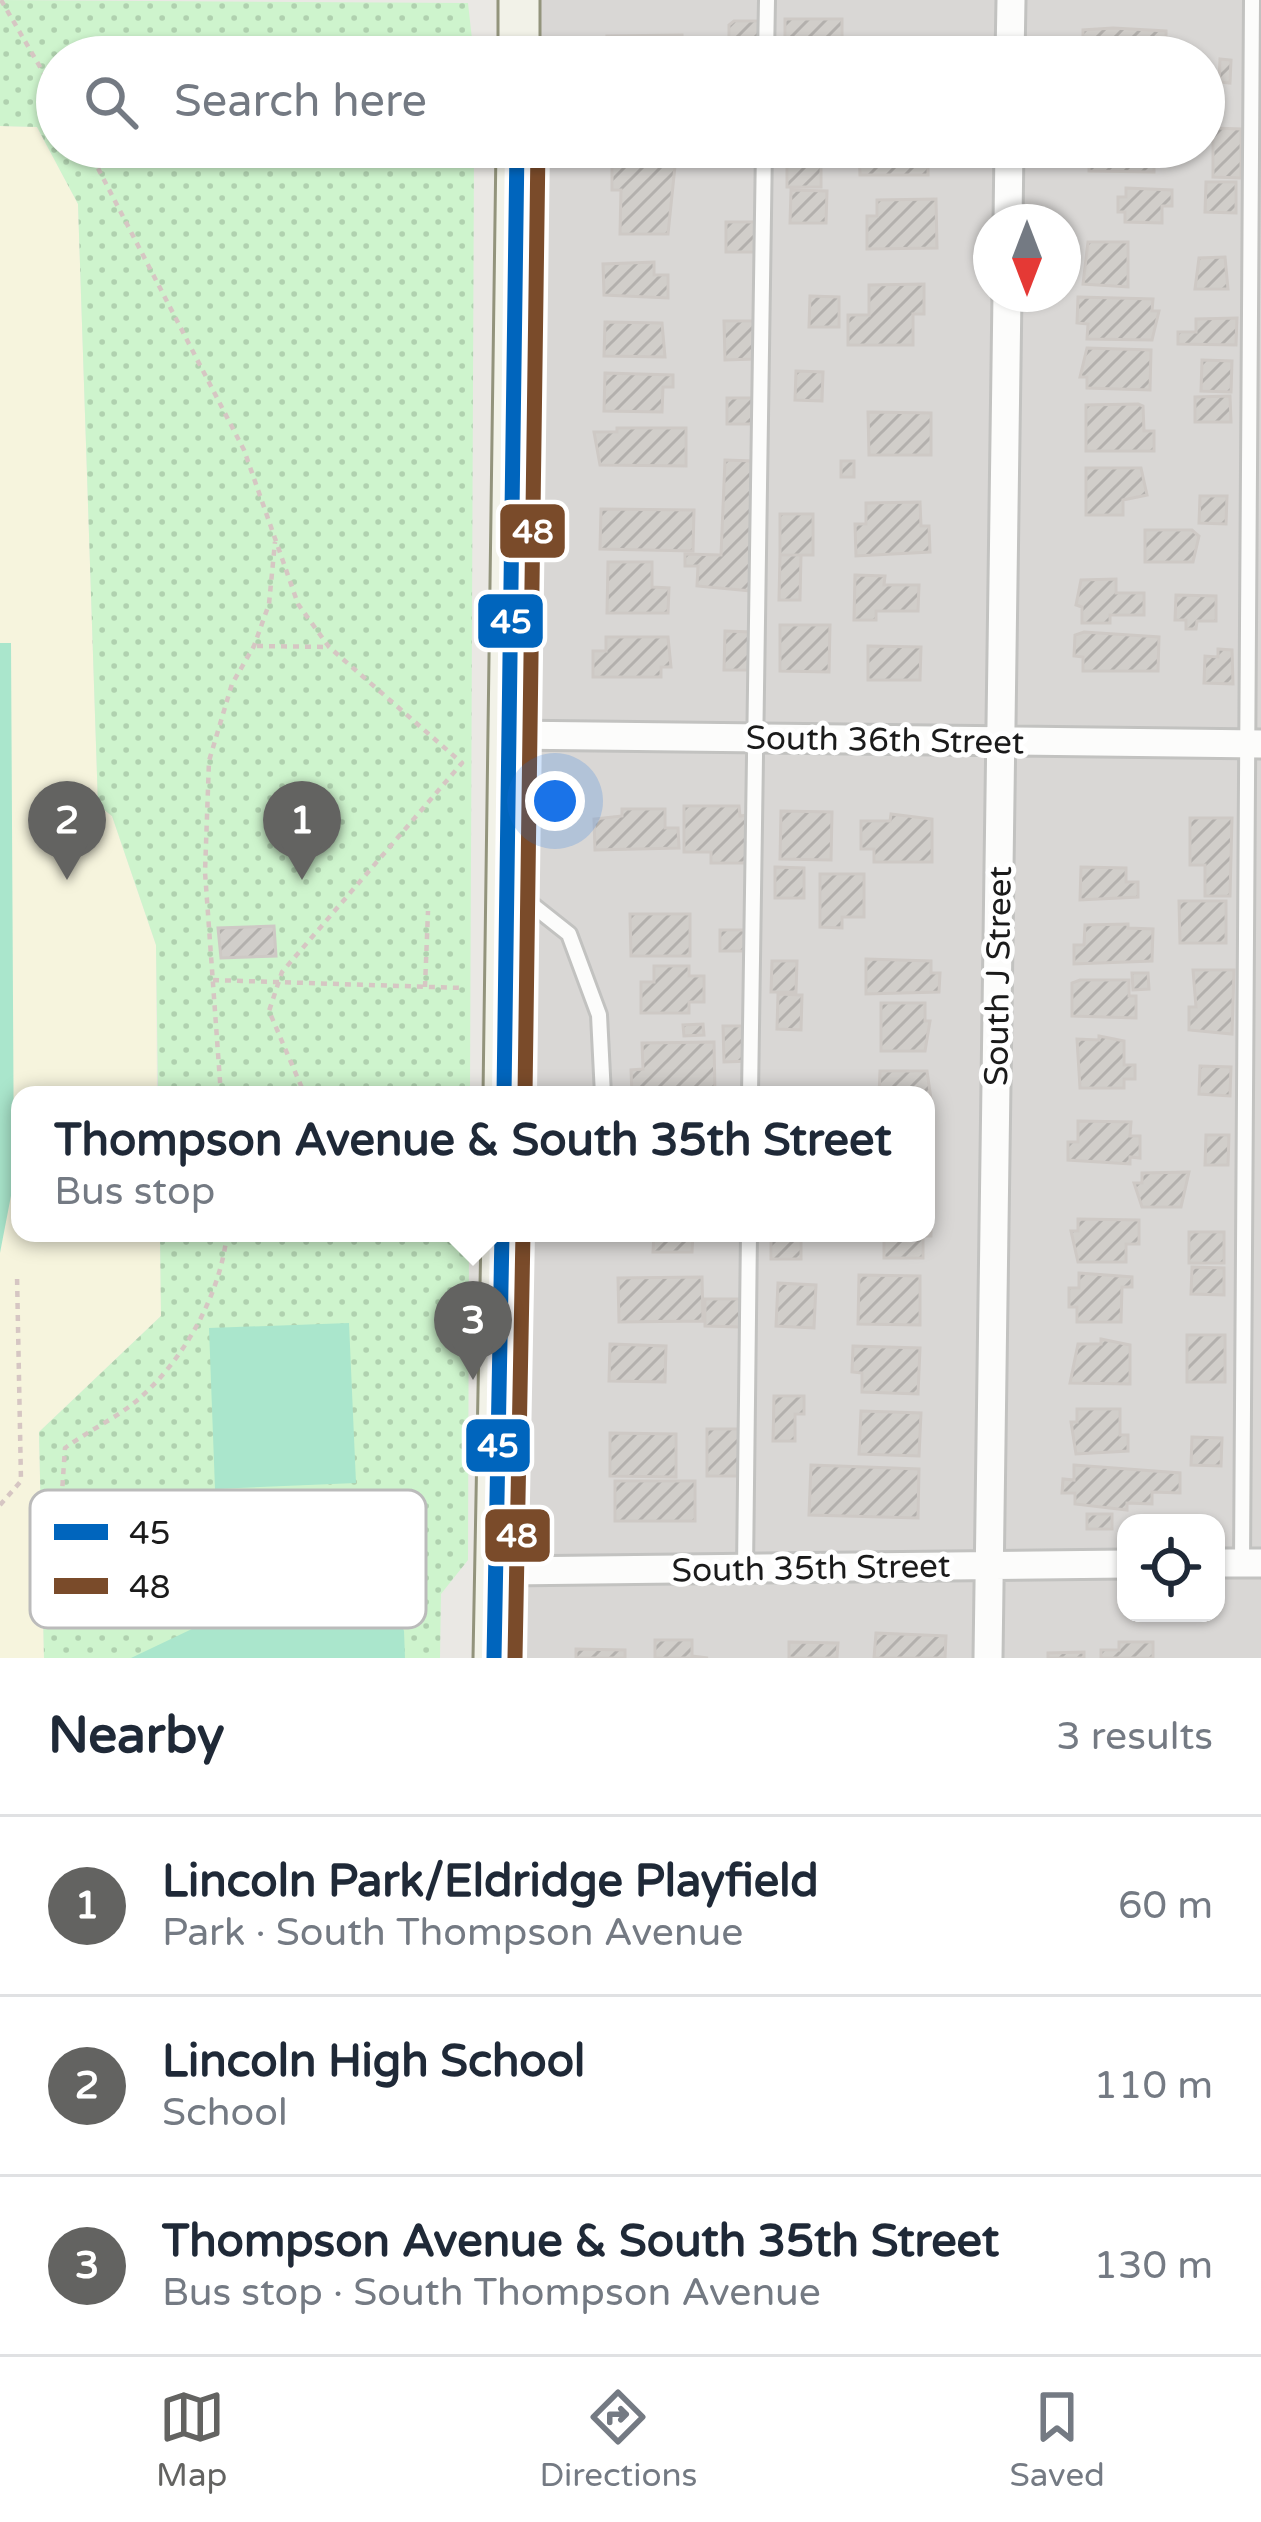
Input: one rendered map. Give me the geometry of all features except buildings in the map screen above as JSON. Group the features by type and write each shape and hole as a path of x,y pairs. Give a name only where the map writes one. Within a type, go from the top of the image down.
{"main road":[{"path":"518,36 519,0"},
{"path":"504,1086 517,168"},
{"path":"494,1658 502,1242"}],"street":[{"path":"1010,36 1011,0"},
{"path":"1008,204 1009,168"},
{"name":"South J Street","path":"988,1658 1007,312"},
{"name":"South 36th Street","path":"510,735 1254,744"},
{"name":"South 35th Street","path":"497,1571 1117,1564"}],"lane":[{"path":"766,0 766,36"},
{"path":"1240,1564 1254,744 1252,0"},
{"path":"750,1086 764,168"},
{"path":"507,885 569,934 598,1015 602,1086"},
{"path":"745,1568 749,1242"}],"path":[{"path":"1,0 36,60"},
{"path":"98,168 244,450 298,604 329,647 462,763 277,984 269,1011 301,1086"},
{"path":"220,1086 205,872 209,761 232,684 254,646 269,604 276,537"},
{"path":"254,646 329,647"},
{"path":"425,987 428,911"},
{"path":"213,980 464,988"},
{"path":"62,1490 65,1448 142,1397 188,1340 224,1263 226,1242"},
{"path":"0,1505 21,1481 17,1275"}],"shaded area":[{"path":"519,0 1261,0 1261,1658 494,1658 502,1242 935,1242 935,1086 504,1086 517,168 1225,168 1225,36 519,36"},
{"path":"0,126 36,127 36,168 59,168 78,204 98,805 112,816 156,945 157,1086 11,1086 11,1242 160,1242 161,1316 39,1432 40,1490 30,1490 30,1628 43,1628 44,1658 0,1658"}],"green space":[{"path":"0,0 468,3 472,36 36,36 36,127 0,126"},
{"path":"59,168 474,168 470,1086 158,1086 156,945 112,816 98,805 78,204"},
{"path":"0,643 11,643 13,1086 11,1196 0,1253"},
{"path":"160,1242 469,1242 468,1560 441,1594 440,1658 44,1658 43,1628 426,1628 426,1490 40,1490 39,1432 161,1316"},
{"path":"349,1323 356,1483 215,1489 209,1328"},
{"path":"194,1628 404,1631 405,1658 131,1658"}],"transit line":[{"name":"45","path":"504,1086 517,168"},
{"name":"48","path":"525,1086 538,168"},
{"name":"45","path":"494,1658 502,1242"},
{"name":"48","path":"515,1658 523,1242"}],"place":[{"name":"Lincoln High School","path":"67,880"},
{"name":"Lincoln Park/Eldridge Playfield","path":"302,880"},
{"name":"Thompson Avenue & South 35th Street","path":"473,1380"}]}
